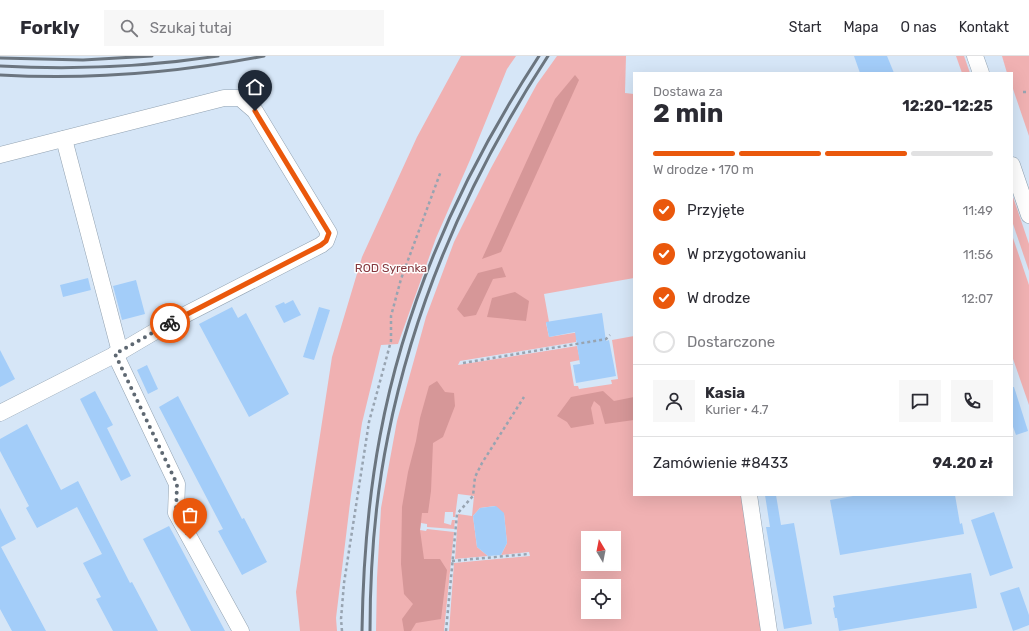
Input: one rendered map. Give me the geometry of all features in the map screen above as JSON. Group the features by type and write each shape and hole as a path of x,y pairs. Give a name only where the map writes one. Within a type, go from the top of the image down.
{"street":[{"path":"975,56 981,72"},
{"path":"0,155 224,98 240,98 255,111 329,233 326,241 321,245 171,322 118,353 0,413"},
{"path":"64,139 118,353 177,484 176,513 241,631"},
{"path":"1013,168 1029,215"},
{"path":"749,496 769,631"}],"path":[{"path":"1023,92 1029,92"},
{"path":"342,631 341,619 344,583 369,422 391,341 392,316 401,279 441,171"},
{"path":"463,363 606,339 610,335"},
{"path":"446,631 457,514 473,496 475,478 482,463 524,397"},
{"path":"452,561 528,554"}],"green space":[{"name":"ROD Syrenka","path":"461,56 516,56 507,69 436,238 398,344 381,345 362,423 351,495 336,618 337,631 300,631 296,592 332,357 362,257 417,137"},
{"path":"557,56 626,56 625,93 633,94 633,278 544,294 549,322 546,323 549,337 598,329 599,336 576,340 576,342 460,361 458,365 577,346 580,360 570,362 574,386 578,386 579,389 612,384 611,380 618,379 612,340 633,336 633,496 742,496 761,631 449,631 454,563 530,556 529,552 501,555 507,543 504,514 495,506 480,508 473,516 477,547 488,556 455,559 458,514 472,516 474,496 458,494 455,517 453,517 453,512 445,512 444,523 451,525 452,520 455,520 454,529 427,527 427,524 421,523 420,530 426,531 427,529 454,532 444,631 376,631 381,508 397,421 426,317 454,242 491,168 537,84"},
{"path":"956,56 964,56 970,72 962,72"},
{"path":"1002,56 1029,56 1029,136 1013,89 1013,72 1007,72"},
{"path":"1013,197 1029,244 1029,271 1013,224"},
{"path":"1013,238 1029,285 1029,405 1013,359"}],"shaded area":[{"path":"575,75 579,80 501,252 482,259 555,99"},
{"path":"502,267 506,277 493,279 476,315 464,317 457,309 478,273"},
{"path":"515,292 529,301 526,321 487,317 492,298"},
{"path":"437,381 445,392 454,393 455,406 443,437 433,443 431,491 428,513 422,513 420,530 424,559 440,559 447,570 441,619 416,623 411,631 404,631 402,619 413,604 404,594 401,564 402,507 420,418 429,386"},
{"path":"603,391 614,401 633,397 633,420 605,424 600,406 594,401 591,408 594,424 571,428 567,422 557,416 571,397"}],"building":[{"path":"854,56 887,56 894,72 860,72"},
{"path":"88,278 91,290 63,297 60,285"},
{"path":"136,280 145,314 122,320 113,286"},
{"path":"293,300 301,315 284,323 275,306 284,302 285,304"},
{"path":"232,307 238,318 246,313 289,394 249,417 199,324"},
{"path":"319,307 330,310 314,360 303,357"},
{"path":"602,313 606,341 609,340 616,376 576,383 573,365 580,364 575,332 549,337 546,322"},
{"path":"0,350 15,379 0,387"},
{"path":"147,365 158,389 148,394 137,370"},
{"path":"1013,387 1028,431 1016,435 1013,427"},
{"path":"95,391 113,425 107,428 131,476 121,481 80,399"},
{"path":"178,396 242,519 244,518 267,562 242,575 218,531 223,529 159,407"},
{"path":"27,424 61,490 78,481 130,583 132,582 158,631 113,631 96,599 101,597 83,563 102,554 77,507 37,528 26,508 29,506 0,451 0,439"},
{"path":"765,496 776,496 781,525 794,523 812,624 784,629 766,527 770,527"},
{"path":"853,496 955,496 960,524 962,523 964,534 840,555 830,500"},
{"path":"496,506 504,513 507,543 501,555 488,556 477,547 473,516 480,508"},
{"path":"0,508 16,539 1,547 46,631 12,631 0,609"},
{"path":"994,512 1013,568 990,576 971,520"},
{"path":"169,526 225,631 191,631 143,539"},
{"path":"971,573 977,608 839,631 837,618 835,618 833,608 835,607 833,596"},
{"path":"1019,587 1029,615 1029,625 1013,631 1000,593"}],"railway":[{"path":"0,58 83,60 152,56"},
{"path":"0,66 55,68 109,67 164,63 218,56"},
{"path":"0,75 67,77 133,74 199,67 264,56"},
{"path":"362,631 365,557 372,484 380,436 391,386 405,336 441,238 462,191 486,145 539,56"},
{"path":"370,631 372,557 383,460 400,385 414,335 450,238 472,191 495,145 548,56"}],"way so far":[{"path":"170,323 115,354 177,484 176,513 190,539"}],"route":[{"path":"170,323 321,245 326,241 329,233 255,111"}]}
